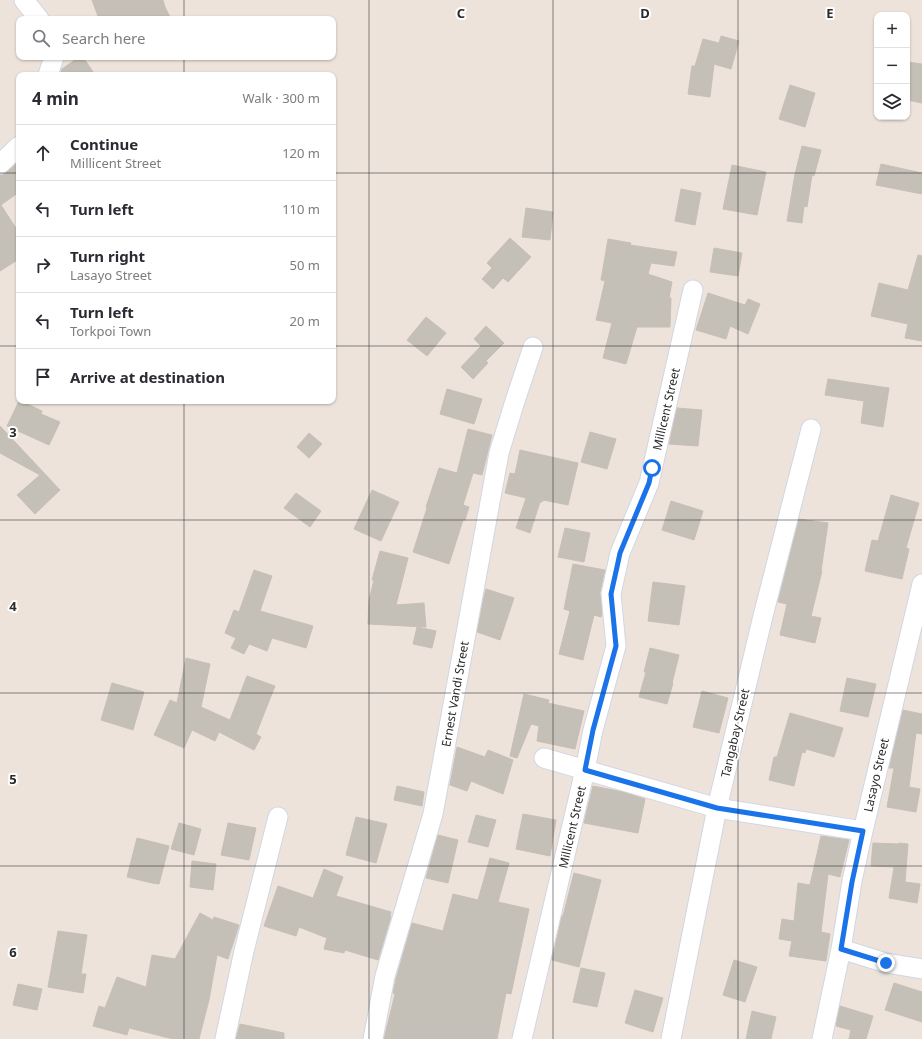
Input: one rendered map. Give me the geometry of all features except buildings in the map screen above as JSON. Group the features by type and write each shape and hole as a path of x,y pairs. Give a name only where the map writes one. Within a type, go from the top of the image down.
{"street":[{"path":"24,0 37,16"},
{"path":"49,72 53,60"},
{"path":"0,164 16,149"},
{"name":"Millicent Street","path":"522,1039 593,730 616,646 611,594 620,553 649,483 693,290"},
{"name":"Ernest Vandi Street","path":"373,1039 385,976 433,814 499,453 534,347"},
{"name":"Tangabay Street","path":"671,1039 717,808 761,624 811,429"},
{"name":"Lasayo Street","path":"822,1039 841,949 852,882 863,831 922,584"},
{"path":"544,758 717,808 863,831"},
{"path":"225,1039 244,951 278,816"},
{"path":"841,949 886,963 922,969"}],"route":[{"path":"652,468 649,483 620,553 611,594 616,646 593,730 585,770 717,808 863,831 852,882 841,949 886,963"}]}
